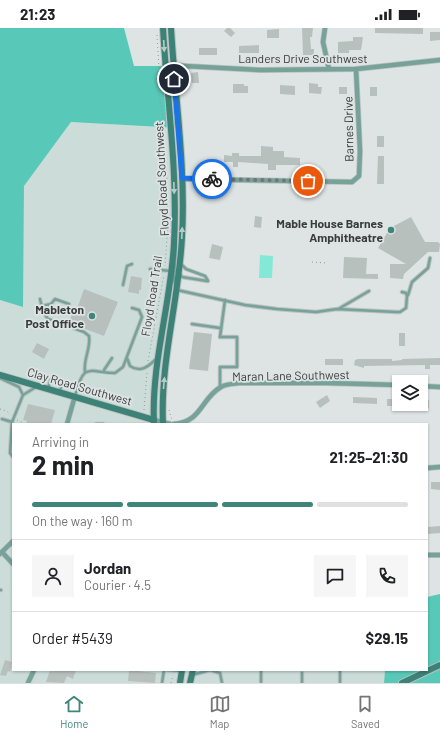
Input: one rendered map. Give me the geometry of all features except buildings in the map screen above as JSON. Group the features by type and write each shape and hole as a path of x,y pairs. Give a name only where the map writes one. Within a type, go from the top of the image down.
{"main road":[{"name":"Floyd Road Southwest","path":"154,422 158,357 168,271 175,234 174,178 163,28"},
{"name":"Floyd Road Southwest","path":"163,423 166,363 177,290 183,225 182,178 171,28"},
{"name":"Clay Road Southwest","path":"0,376 60,391 143,416 154,422"},
{"path":"428,671 440,665"},
{"path":"180,683 182,671"},
{"path":"402,683 427,671"},
{"path":"190,683 192,673"}],"street":[{"path":"325,28 323,42 329,70"},
{"name":"Landers Drive Southwest","path":"165,65 261,70 329,70 356,69 440,60"},
{"name":"Barnes Drive","path":"182,178 352,182 359,176 360,151 356,69"},
{"name":"Maran Lane Southwest","path":"177,423 192,418 200,412 213,393 220,387 239,383 392,385"},
{"path":"428,386 440,387"},
{"path":"67,423 75,396"},
{"path":"154,422 163,423"},
{"path":"428,468 440,467"},
{"path":"12,542 1,552 12,563"},
{"path":"428,555 440,555"},
{"path":"28,683 34,671"}],"lane":[{"path":"175,234 177,247 174,279 177,290 245,305 283,309 316,312 339,309 400,312 406,308 412,282 428,268 430,258"},
{"path":"179,272 182,277 208,281 205,276 186,269 180,262"},
{"path":"123,285 127,266 132,264"},
{"path":"150,269 168,271"},
{"path":"339,309 369,291"},
{"path":"402,292 406,293 408,296"},
{"path":"40,299 48,319 84,332 89,336 90,344 86,359 85,372 80,378 75,396"},
{"path":"42,306 51,304 55,299 69,304"},
{"path":"220,387 220,366 237,367 237,337 220,337 220,328 225,300"},
{"path":"85,372 104,371 112,373 119,371 127,356 142,317 139,310 132,308"},
{"path":"192,324 220,328"},
{"path":"127,356 127,362 132,368 138,370 147,368 158,357"},
{"path":"104,371 112,358"},
{"path":"0,376 20,387 23,395"},
{"path":"48,388 51,379"},
{"path":"60,391 62,383"},
{"path":"12,456 10,453 12,422 23,395 39,385"},
{"path":"2,419 12,422"},
{"path":"162,683 165,671"},
{"path":"192,673 204,671"},
{"path":"213,671 220,673 222,683"},
{"path":"261,671 261,683"},
{"path":"340,671 340,683"},
{"path":"302,673 302,683"}],"path":[{"name":"Floyd Road Trail","path":"143,416 147,368 168,271 168,220 163,117 156,81 159,68 157,35"},
{"path":"312,262 326,263"},
{"path":"0,410 7,411 10,415"},
{"path":"16,419 22,422"},
{"path":"172,683 173,671"}],"shaded area":[{"path":"71,122 179,128 181,257 160,423 12,423 12,671 385,671 384,683 0,683 0,300 22,306 24,186"}],"green space":[{"path":"0,28 124,28 134,66 176,66 179,128 71,122 24,186 23,307 0,300"},
{"path":"260,255 273,256 272,278 259,278"},
{"path":"440,594 440,683 384,683 385,671 428,671 428,597"}],"way so far":[{"path":"212,179 308,181"}],"place":[{"name":"Mable House Barnes Amphitheatre","path":"391,230"},
{"name":"Mableton Post Office","path":"92,316"}],"route":[{"path":"174,79 182,178 212,179"}]}
